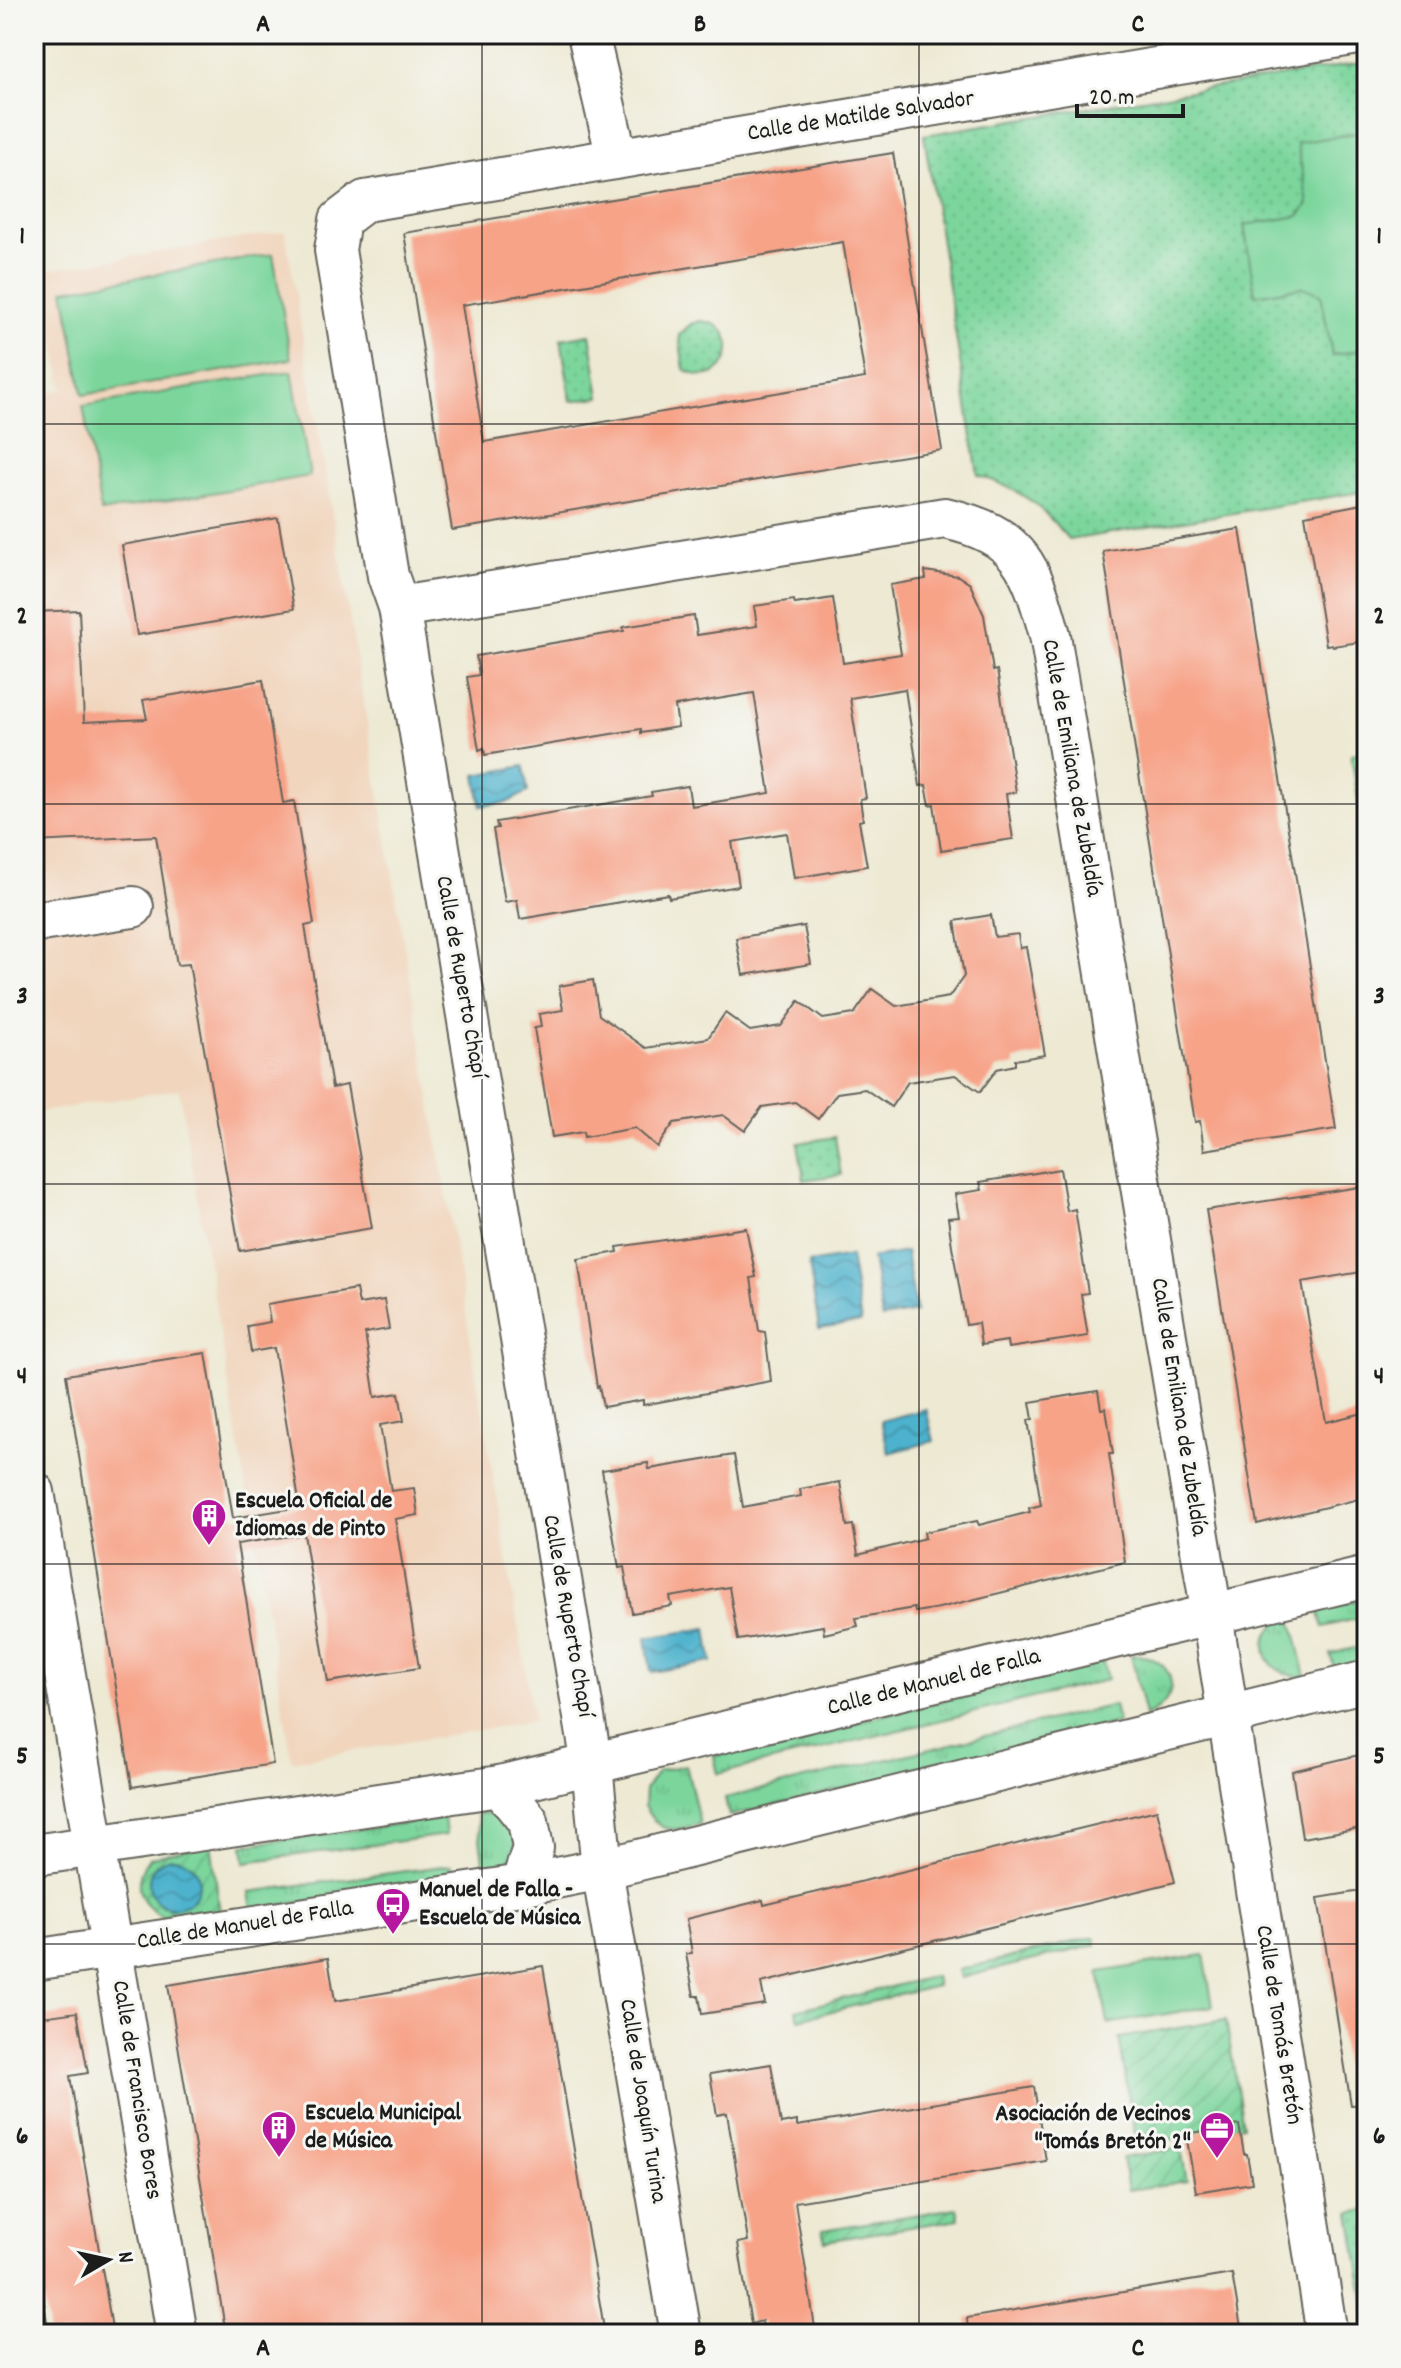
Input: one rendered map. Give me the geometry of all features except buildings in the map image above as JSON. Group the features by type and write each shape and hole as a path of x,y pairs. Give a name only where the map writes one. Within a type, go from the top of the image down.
{"street":[{"path":"588,34 617,158"},
{"name":"Calle de Matilde Salvador","path":"365,201 1332,36"},
{"name":"Calle de Ruperto Chapí","path":"365,201 340,220 335,250 388,576 399,607 592,1765 602,1869"},
{"name":"Calle de Emiliana de Zubeldía","path":"399,607 945,518 969,523 993,534 1017,551 1035,582 1050,635 1228,1716"},
{"path":"34,922 133,907"},
{"name":"Calle de Francisco Bores","path":"34,1492 177,2334"},
{"name":"Calle de Manuel de Falla","path":"34,1855 500,1786 1367,1577"},
{"name":"Calle de Manuel de Falla","path":"34,1960 521,1885 602,1869 1367,1681"},
{"name":"Calle de Tomás Bretón","path":"1228,1716 1327,2334"},
{"path":"500,1786 528,1821 533,1848 521,1885"},
{"name":"Calle de Joaquín Turina","path":"602,1869 681,2334"}],"shaded area":[{"path":"285,231 534,1721 292,1761 179,1089 34,1113 34,395 63,390 43,271"}],"green space":[{"path":"1367,62 1367,491 1069,540 1029,500 978,475 924,135"},
{"path":"1367,131 1367,349 1332,355 1321,294 1303,287 1255,295 1244,225 1299,216 1308,204 1297,143"},
{"path":"273,254 291,359 83,395 64,290"},
{"path":"700,321 716,325 725,334 729,345 728,357 722,367 712,374 699,375 684,369 679,335 691,324"},
{"path":"590,334 600,397 571,401 561,339"},
{"path":"292,371 310,476 101,512 83,406"},
{"path":"1367,752 1367,817 1361,818 1351,754"},
{"path":"835,1137 841,1175 804,1180 798,1143"},
{"path":"1367,1598 1367,1616 1323,1627 1318,1610"},
{"path":"1291,1616 1306,1676 1279,1670 1266,1653 1265,1642 1269,1632"},
{"path":"1367,1645 1367,1662 1335,1670 1330,1654"},
{"path":"1131,1655 1158,1662 1170,1679 1166,1700 1145,1716"},
{"path":"1103,1662 1107,1680 718,1774 714,1756"},
{"path":"1114,1705 1118,1723 729,1816 725,1798"},
{"path":"686,1765 700,1824 674,1829 661,1826 644,1806 645,1789 658,1771"},
{"path":"477,1814 502,1817 518,1835 509,1865 485,1877"},
{"path":"444,1818 446,1835 245,1862 243,1845"},
{"path":"211,1842 220,1913 175,1920 152,1910 139,1888 141,1872 149,1858"},
{"path":"451,1865 453,1882 252,1909 249,1892"},
{"path":"1094,1937 1096,1945 960,1978 958,1970"},
{"path":"1204,1955 1213,2006 1108,2024 1099,1972"},
{"path":"935,1976 937,1986 799,2019 796,2010"},
{"path":"1226,2020 1243,2125 1137,2146 1119,2038"},
{"path":"1181,2148 1187,2181 1128,2190 1122,2158"},
{"path":"957,2208 959,2219 825,2241 822,2230"},
{"path":"1367,2210 1367,2317 1350,2213"}],"water":[{"path":"524,766 528,792 506,803 481,806 476,775"},
{"path":"906,1252 916,1312 882,1318 872,1258"},
{"path":"850,1256 861,1322 819,1329 809,1263"},
{"path":"926,1409 934,1441 889,1453 881,1421"},
{"path":"707,1628 712,1662 651,1672 646,1638"},
{"path":"174,1858 191,1866 199,1883 191,1900 174,1908 157,1900 149,1883 157,1866"}],"place":[{"name":"Escuela Oficial de Idiomas de Pinto","path":"209,1547"},
{"name":"Manuel de Falla - Escuela de Música","path":"393,1936"},
{"name":"Escuela Municipal de Música","path":"279,2159"},
{"name":"Asociación de Vecinos \"Tomás Bretón 2\"","path":"1217,2160"}]}
